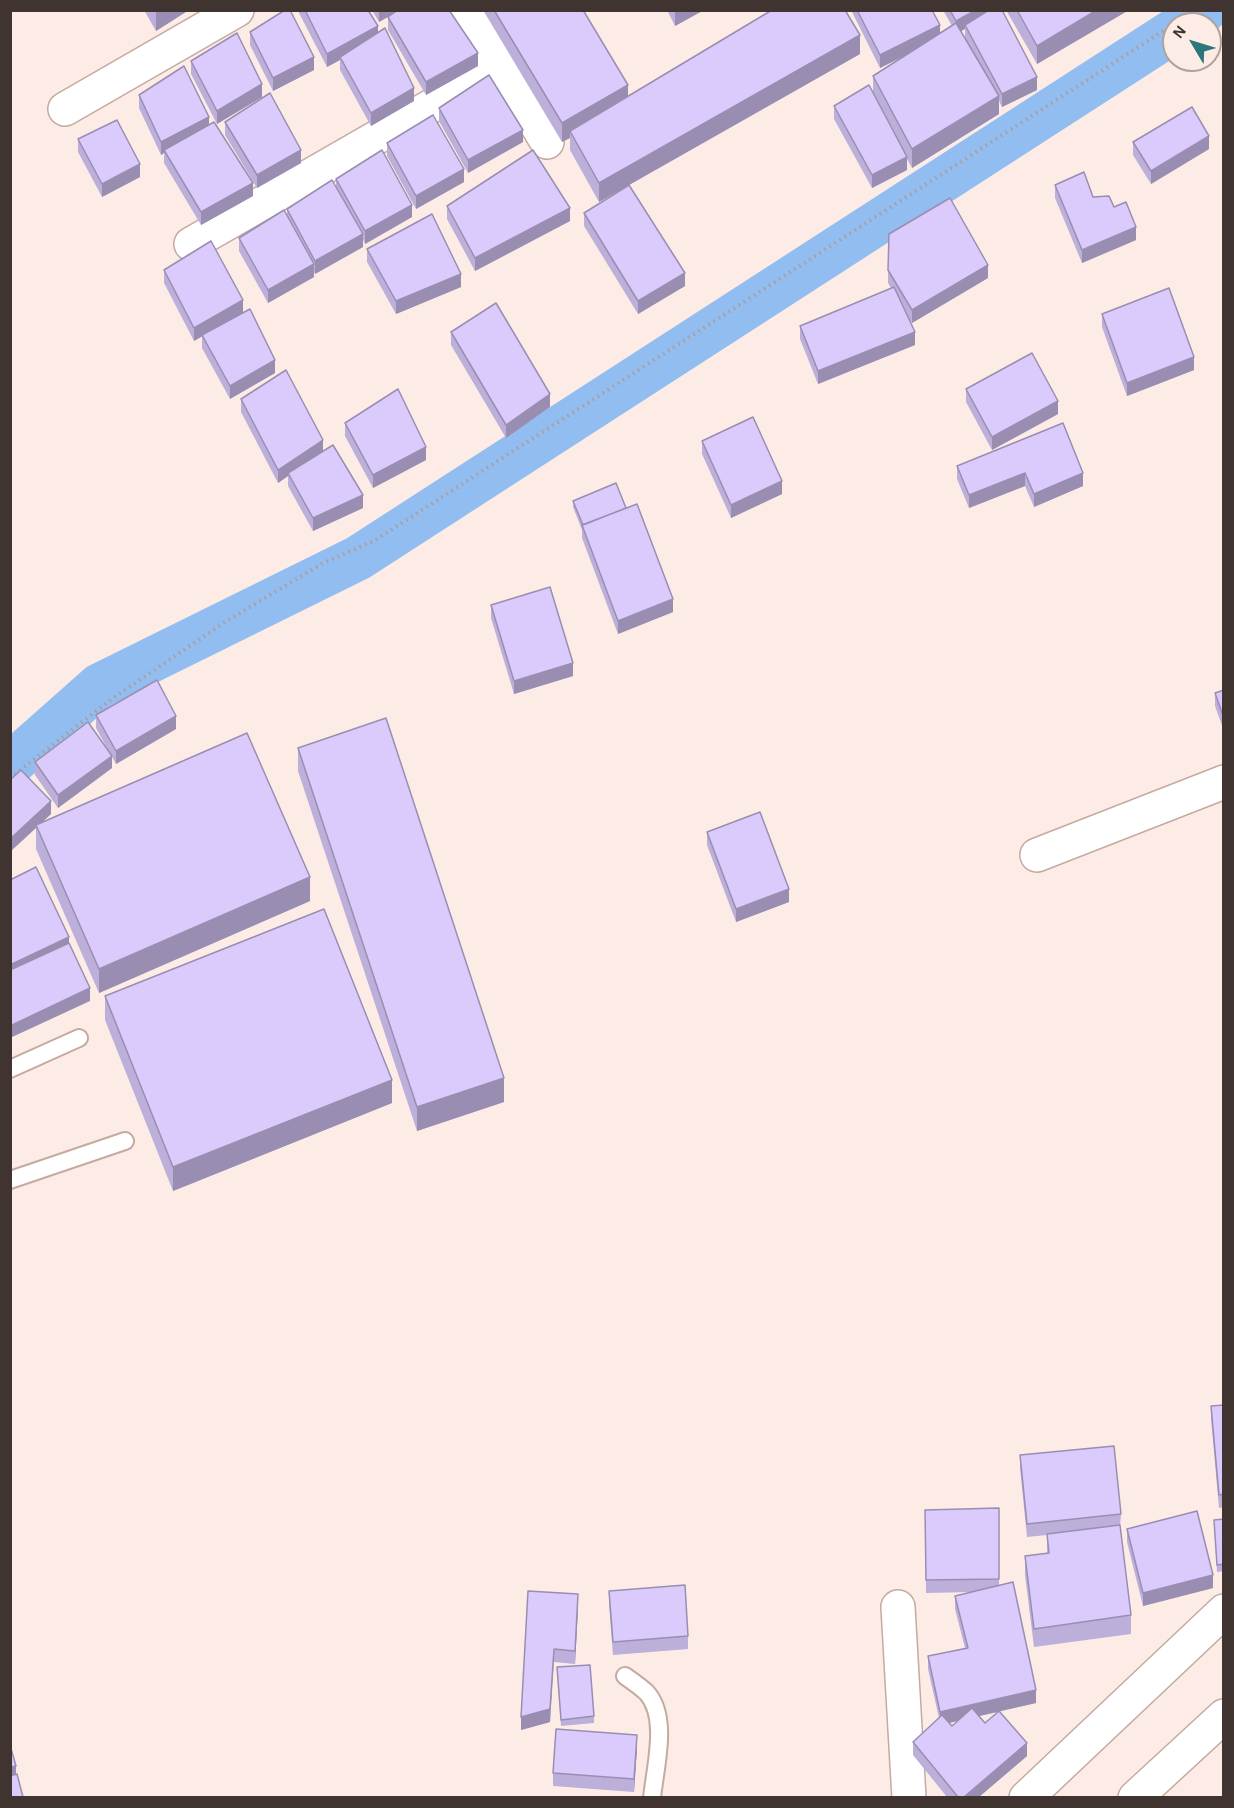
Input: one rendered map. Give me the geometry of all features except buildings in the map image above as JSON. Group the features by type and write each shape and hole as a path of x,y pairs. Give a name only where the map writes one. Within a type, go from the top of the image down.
{"main road":[{"path":"65,110 237,10"},
{"path":"467,10 547,142"},
{"path":"191,244 501,66"},
{"path":"1037,855 1224,782"},
{"path":"898,1607 909,1797"},
{"path":"1026,1797 1224,1611"},
{"path":"1135,1797 1224,1716"}],"lane":[{"path":"10,1069 79,1038"},
{"path":"10,1180 126,1141"},
{"path":"625,1676 647,1693 657,1710 659,1731 652,1797"}],"path":[{"path":"10,778 112,698 225,622 323,562 374,541 1162,32"}],"waterway":[{"path":"10,765 99,686 358,558 1162,39"}]}
